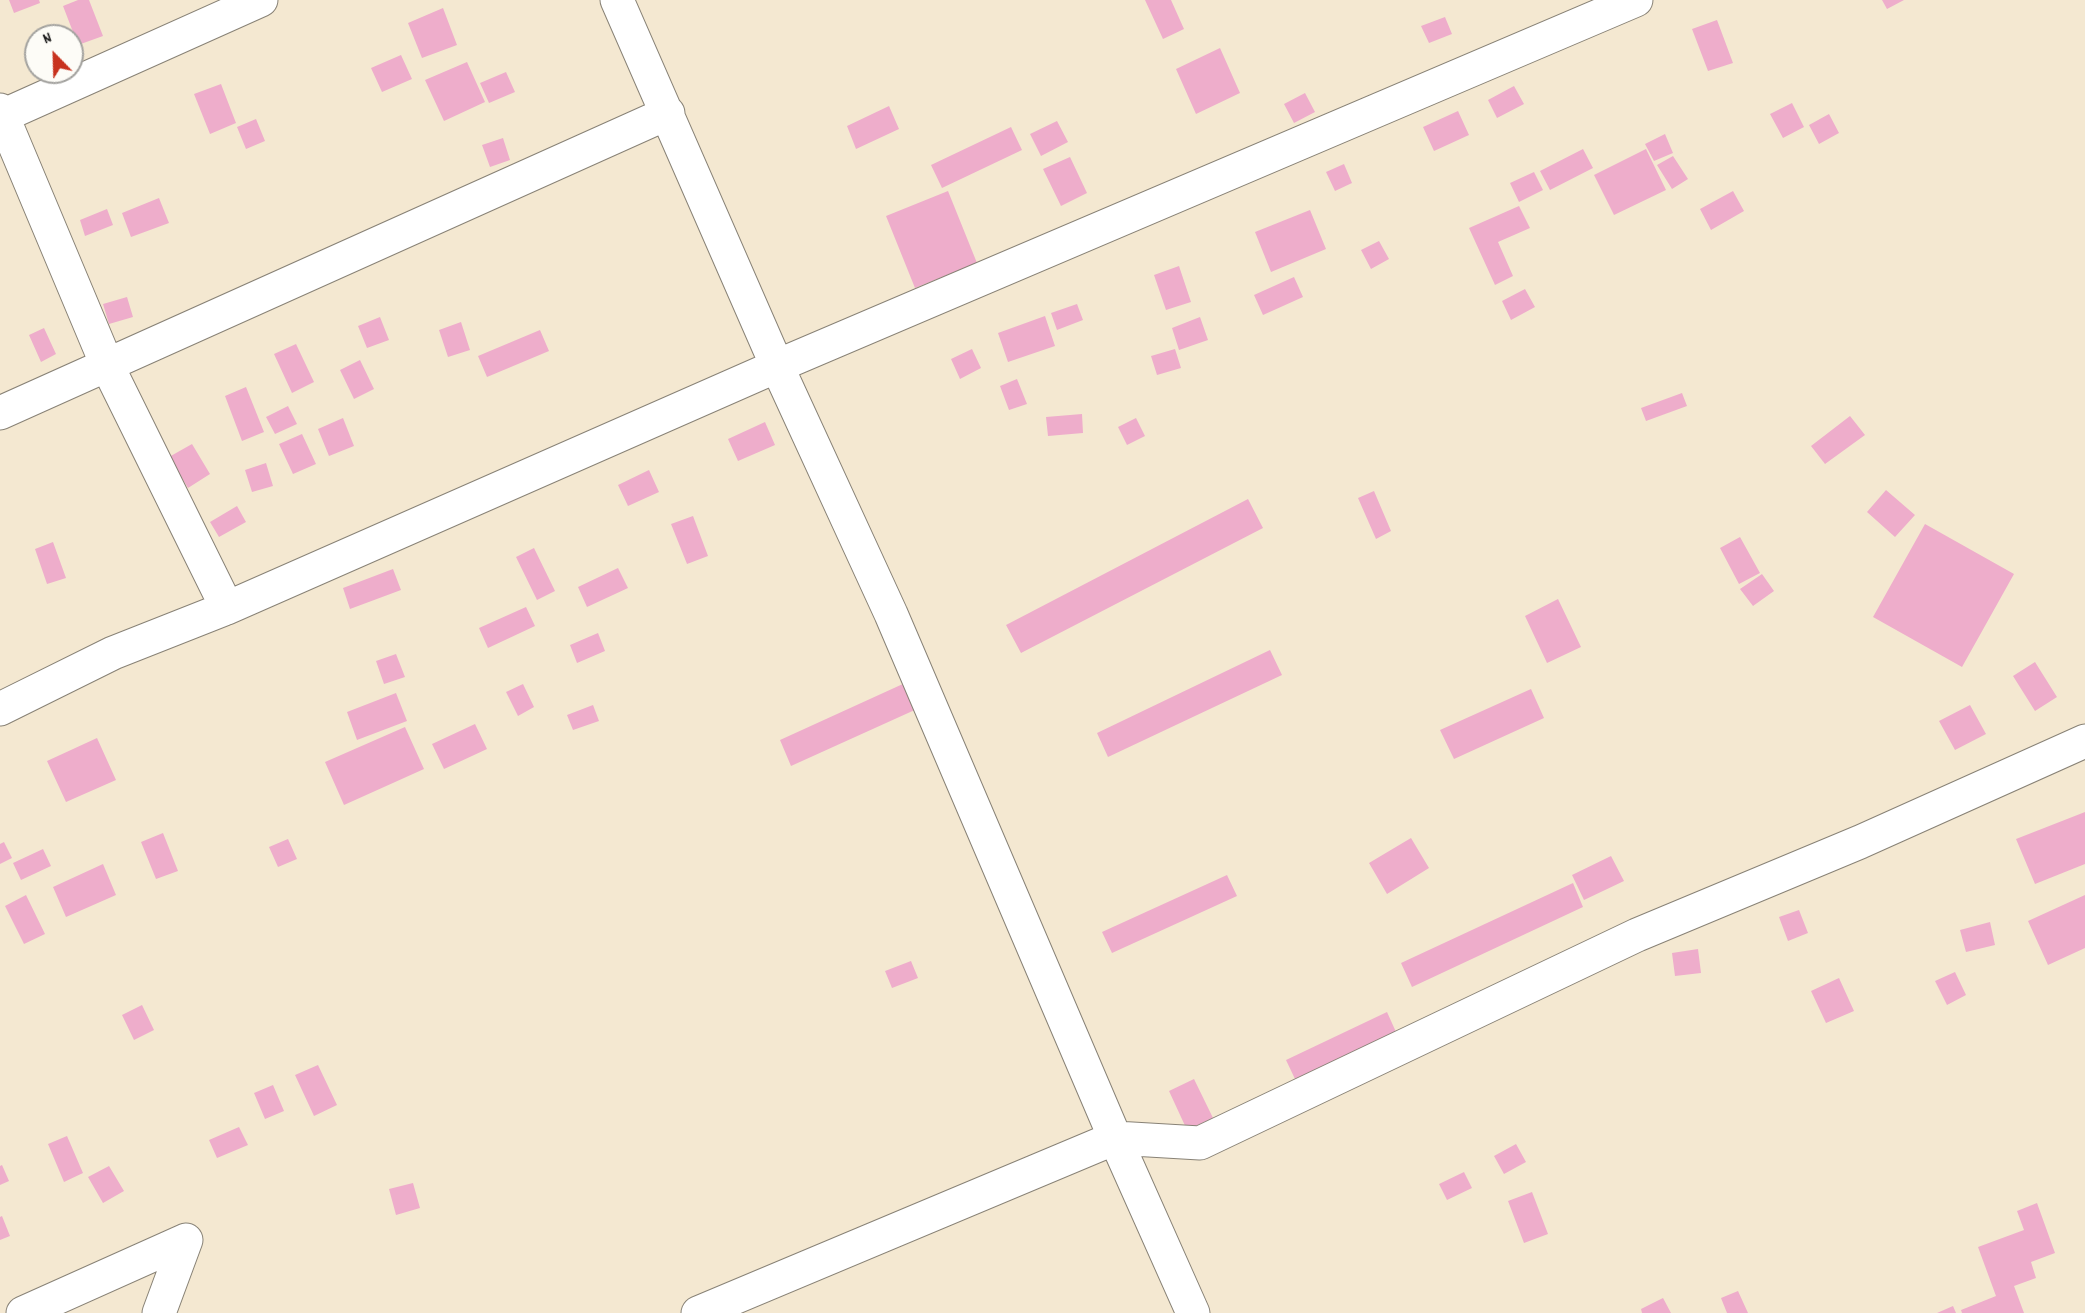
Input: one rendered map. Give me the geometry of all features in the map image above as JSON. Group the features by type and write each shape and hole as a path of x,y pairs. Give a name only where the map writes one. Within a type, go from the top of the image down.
{"street":[{"path":"227,608 107,365 1,115 261,0"},
{"path":"617,0 777,366 891,614 1114,1138 1193,1313"},
{"path":"0,709 113,653 227,608 777,366 1636,0"},
{"path":"0,413 668,113"},
{"path":"698,1313 1114,1138 1200,1143 1637,935 1860,842 2085,741"},
{"path":"23,1313 186,1240 159,1313"}],"building":[{"path":"9,0 39,0 40,3 14,13"},
{"path":"78,0 89,0 103,36 84,43 84,24 70,24 63,6"},
{"path":"1145,0 1171,0 1184,29 1163,39"},
{"path":"1882,0 1904,0 1887,9"},
{"path":"443,8 457,45 422,58 408,23"},
{"path":"1445,17 1452,34 1429,43 1421,26"},
{"path":"1717,20 1733,63 1708,71 1692,29"},
{"path":"1220,48 1240,93 1196,114 1176,69"},
{"path":"401,55 412,79 382,92 371,68"},
{"path":"467,62 485,102 444,121 425,80"},
{"path":"506,72 515,92 489,103 480,83"},
{"path":"221,84 236,123 210,134 194,94"},
{"path":"1514,86 1524,104 1497,118 1488,100"},
{"path":"1305,93 1315,112 1294,123 1284,104"},
{"path":"1792,103 1804,127 1783,138 1770,114"},
{"path":"889,106 899,129 856,149 847,126"},
{"path":"1458,111 1469,135 1434,151 1423,127"},
{"path":"1829,114 1839,133 1819,144 1809,125"},
{"path":"256,119 265,141 246,149 237,127"},
{"path":"1057,121 1068,142 1041,156 1030,134"},
{"path":"1011,127 1022,150 942,188 931,165"},
{"path":"1665,134 1673,153 1654,161 1645,144"},
{"path":"503,138 510,160 490,167 482,145"},
{"path":"1583,149 1593,168 1550,190 1540,171"},
{"path":"1646,149 1666,190 1614,215 1594,175"},
{"path":"1673,156 1688,179 1672,189 1657,165"},
{"path":"1070,157 1087,193 1061,206 1043,169"},
{"path":"1344,164 1352,183 1335,191 1326,172"},
{"path":"1534,172 1543,190 1519,202 1510,183"},
{"path":"948,191 977,263 915,288 886,216"},
{"path":"1733,191 1744,211 1711,230 1700,209"},
{"path":"159,198 169,223 131,237 122,213"},
{"path":"1519,206 1530,228 1498,242 1513,276 1495,285 1469,228"},
{"path":"107,209 113,225 85,236 80,220"},
{"path":"1310,210 1326,249 1271,272 1255,232"},
{"path":"1379,241 1389,259 1371,269 1361,250"},
{"path":"1179,266 1191,302 1166,310 1154,275"},
{"path":"1294,277 1303,297 1263,315 1254,295"},
{"path":"1525,289 1535,307 1511,320 1502,301"},
{"path":"127,297 133,317 109,324 103,304"},
{"path":"1077,304 1083,320 1057,330 1051,313"},
{"path":"1045,316 1055,346 1008,362 998,333"},
{"path":"380,317 389,340 367,348 358,326"},
{"path":"1200,317 1208,340 1179,350 1172,328"},
{"path":"461,322 470,350 448,357 439,330"},
{"path":"44,328 56,354 41,362 29,335"},
{"path":"540,330 549,351 487,377 478,356"},
{"path":"296,344 314,382 292,393 274,354"},
{"path":"972,349 981,368 960,379 951,359"},
{"path":"1175,349 1181,368 1157,375 1151,356"},
{"path":"360,360 374,389 354,399 340,370"},
{"path":"1017,379 1027,404 1009,410 1000,386"},
{"path":"246,387 264,432 242,441 225,396"},
{"path":"1682,393 1687,406 1646,421 1641,408"},
{"path":"288,406 297,424 275,434 266,417"},
{"path":"1082,414 1083,433 1048,436 1046,417"},
{"path":"1850,416 1865,435 1825,464 1811,446"},
{"path":"343,418 354,446 329,456 318,429"},
{"path":"1136,418 1145,436 1127,445 1118,427"},
{"path":"765,422 775,445 738,461 728,439"},
{"path":"302,434 316,464 293,474 279,444"},
{"path":"192,444 210,474 188,488 169,457"},
{"path":"266,463 273,486 252,492 245,470"},
{"path":"649,470 659,492 628,506 618,485"},
{"path":"1886,490 1915,515 1895,537 1867,512"},
{"path":"1374,491 1391,531 1376,539 1358,498"},
{"path":"1248,499 1263,528 1021,653 1006,625"},
{"path":"237,506 246,522 219,537 210,522"},
{"path":"693,516 708,556 687,564 671,524"},
{"path":"1925,524 2014,574 1962,667 1873,617"},
{"path":"1740,537 1760,573 1739,584 1720,548"},
{"path":"53,542 66,578 47,584 35,549"},
{"path":"534,548 555,591 537,600 516,557"},
{"path":"618,568 628,588 587,607 578,587"},
{"path":"393,569 401,590 350,609 343,588"},
{"path":"1762,574 1774,591 1753,606 1740,589"},
{"path":"1558,599 1581,647 1547,663 1525,616"},
{"path":"526,607 535,626 488,648 479,628"},
{"path":"598,633 605,651 577,663 570,645"},
{"path":"1270,650 1282,675 1108,757 1097,733"},
{"path":"396,654 405,677 384,684 376,661"},
{"path":"2035,662 2057,697 2035,711 2013,676"},
{"path":"916,678 928,704 791,766 780,740"},
{"path":"523,684 534,707 518,716 506,692"},
{"path":"1531,689 1544,718 1454,759 1440,730"},
{"path":"396,693 407,721 357,740 347,712"},
{"path":"593,705 599,721 573,730 567,715"},
{"path":"1970,705 1986,734 1955,750 1939,721"},
{"path":"475,724 487,749 444,769 432,744"},
{"path":"405,727 424,769 344,805 325,762"},
{"path":"97,738 116,780 66,802 47,761"},
{"path":"2085,812 2085,864 2035,884 2016,839"},
{"path":"163,833 178,871 156,879 141,842"},
{"path":"1411,838 1429,868 1387,894 1369,863"},
{"path":"288,839 297,859 278,867 269,847"},
{"path":"4,842 12,858 0,864 0,844"},
{"path":"43,849 51,866 21,880 13,863"},
{"path":"1611,856 1624,881 1584,900 1572,875"},
{"path":"103,864 116,895 66,917 53,887"},
{"path":"1227,875 1237,896 1112,953 1102,932"},
{"path":"1573,883 1583,907 1412,987 1401,963"},
{"path":"26,895 45,934 24,944 5,906"},
{"path":"2085,895 2085,948 2048,965 2028,921"},
{"path":"1799,910 1808,933 1788,941 1779,917"},
{"path":"1990,922 1995,945 1966,952 1960,930"},
{"path":"1698,949 1701,973 1675,976 1672,953"},
{"path":"911,961 918,978 892,988 885,971"},
{"path":"1955,972 1966,995 1947,1005 1935,981"},
{"path":"1839,978 1854,1011 1826,1023 1811,991"},
{"path":"142,1005 154,1030 134,1040 122,1015"},
{"path":"1387,1012 1396,1032 1295,1079 1286,1060"},
{"path":"318,1065 337,1105 314,1116 295,1075"},
{"path":"1194,1079 1213,1118 1187,1130 1169,1091"},
{"path":"273,1085 284,1111 265,1119 254,1093"},
{"path":"239,1127 248,1145 217,1158 209,1140"},
{"path":"67,1136 83,1173 64,1182 48,1144"},
{"path":"1516,1144 1526,1162 1504,1174 1494,1156"},
{"path":"2,1165 9,1181 0,1185 0,1166"},
{"path":"109,1166 124,1191 103,1203 88,1177"},
{"path":"1464,1172 1472,1188 1447,1200 1439,1184"},
{"path":"413,1183 420,1208 396,1215 389,1189"},
{"path":"1532,1192 1548,1234 1524,1243 1508,1201"},
{"path":"2037,1203 2055,1253 2031,1262 2036,1278 2014,1286 2024,1313 1962,1313 1961,1310 1996,1296 1978,1247 2024,1230 2017,1211"},
{"path":"2,1216 10,1236 0,1240 0,1217"},
{"path":"1738,1291 1748,1313 1727,1313 1721,1298"},
{"path":"1663,1298 1671,1313 1642,1313 1641,1309"},
{"path":"1953,1306 1956,1313 1937,1313"}]}
